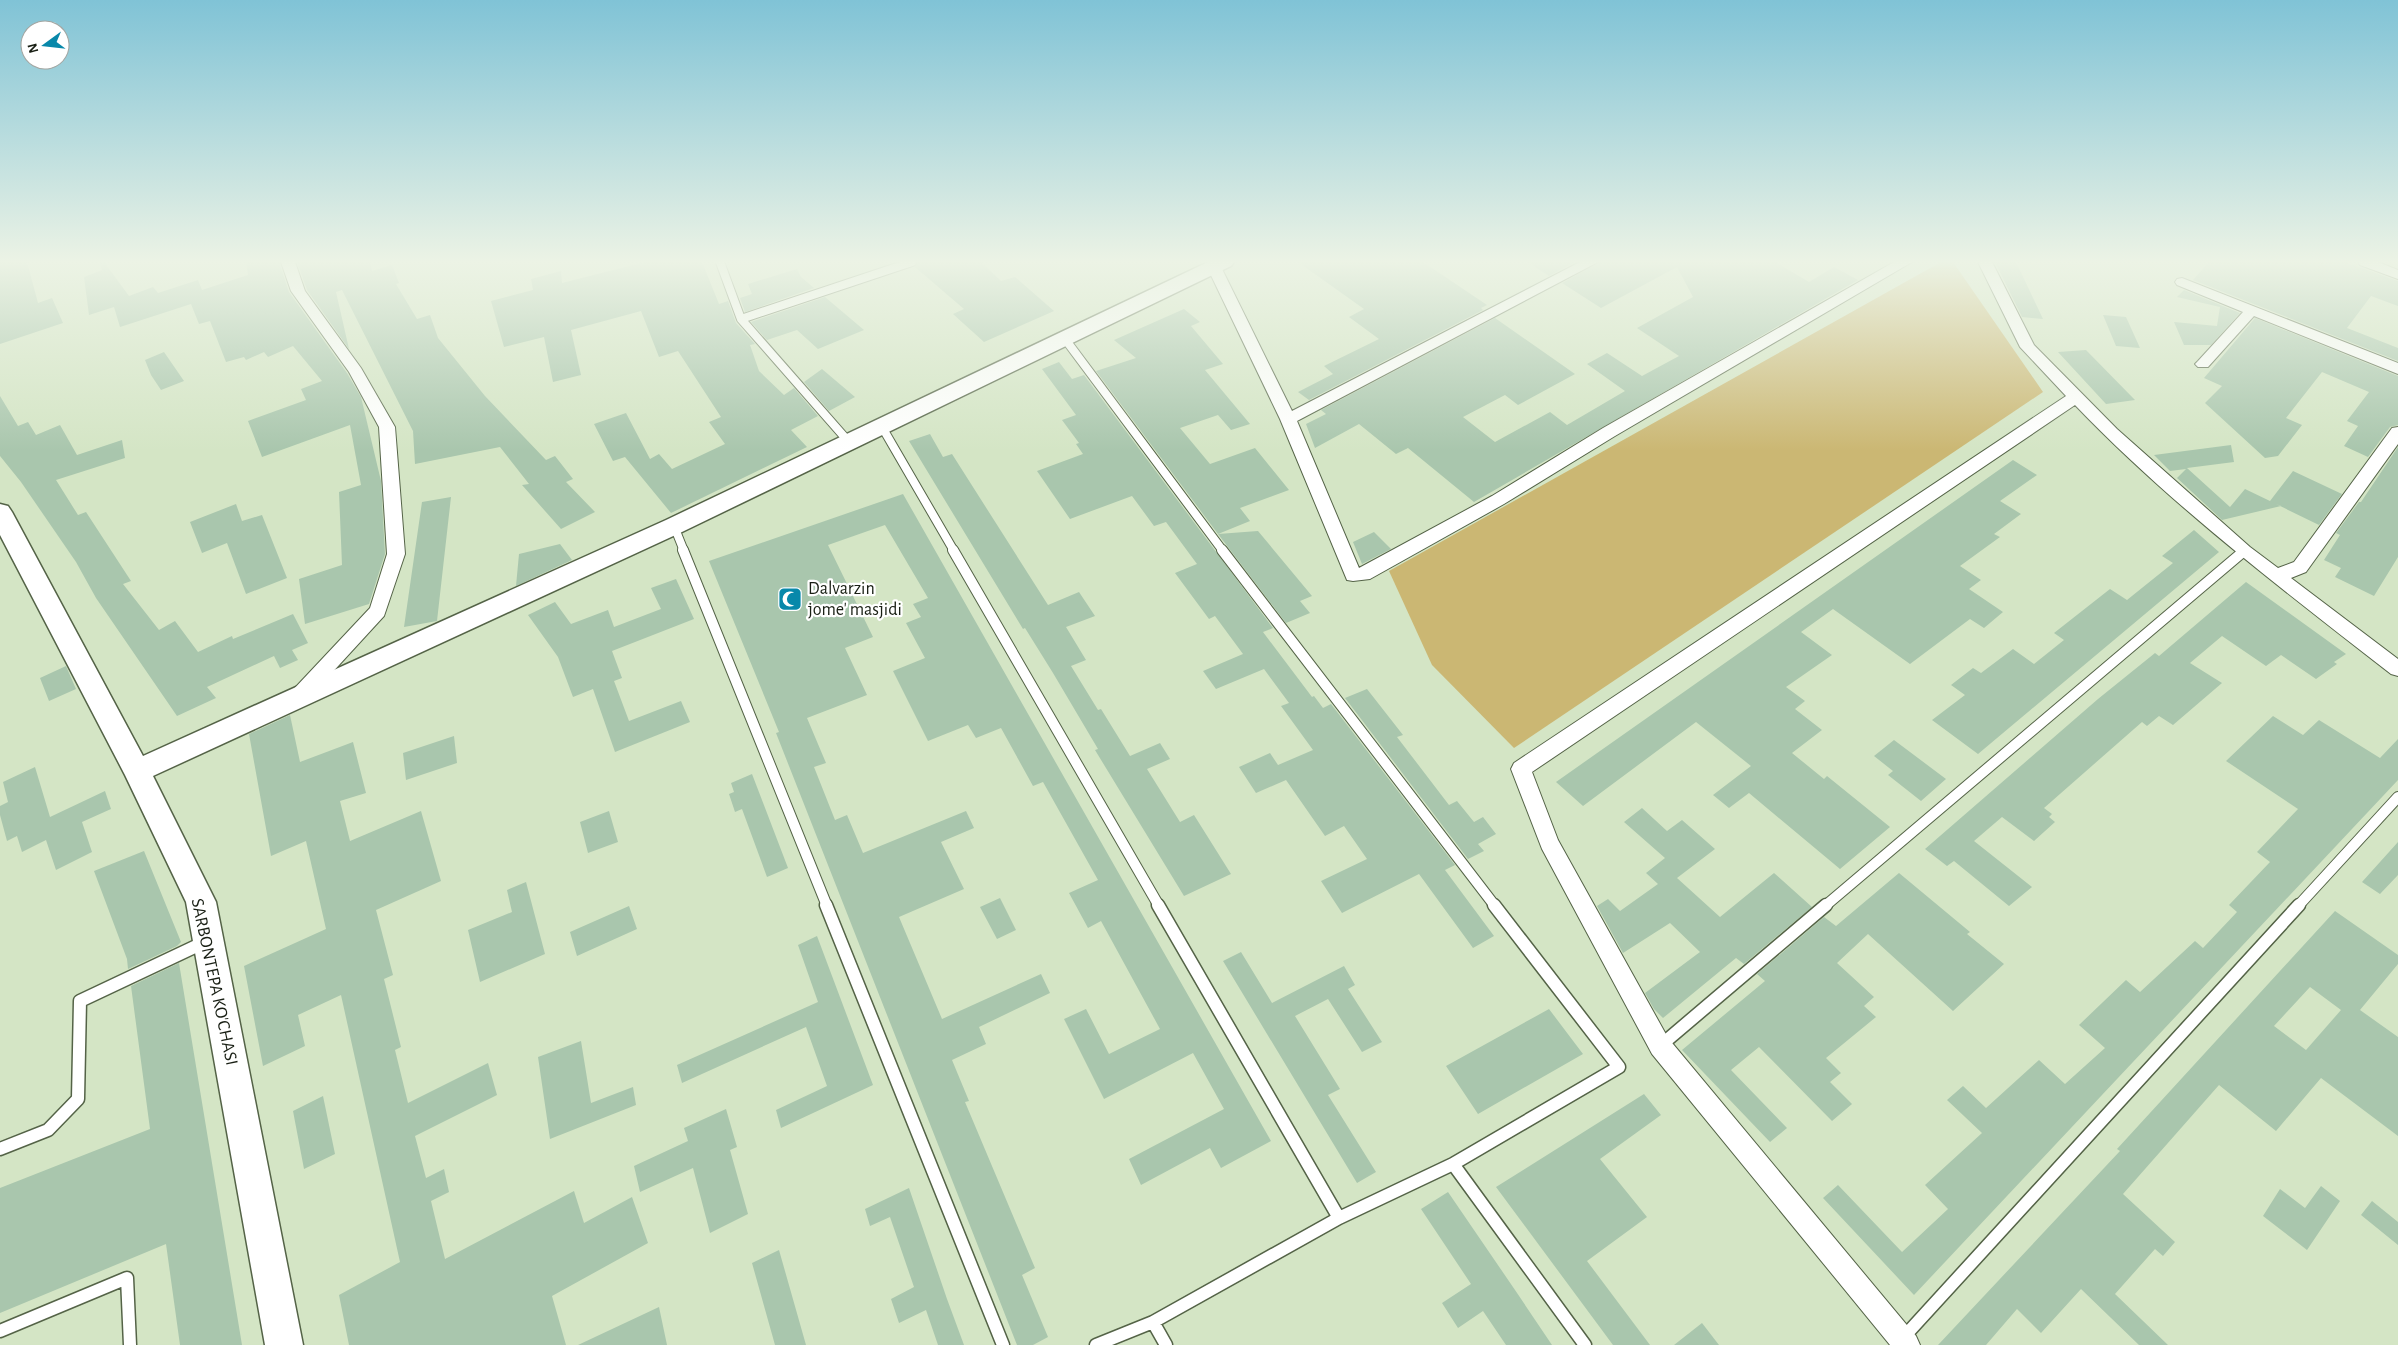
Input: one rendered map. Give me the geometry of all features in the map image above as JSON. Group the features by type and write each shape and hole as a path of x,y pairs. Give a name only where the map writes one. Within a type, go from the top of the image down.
{"street":[{"path":"297,698 378,610 396,554 387,427 356,371 322,325"},
{"path":"137,771 674,526 848,441 1095,325"},
{"path":"1246,325 1288,419 1353,575 1364,574 1498,500 1618,427 1796,325"},
{"path":"1288,419 1470,325"},
{"path":"2017,325 2028,347 2112,433 2244,551 2398,669"},
{"path":"2203,364 2239,325"},
{"path":"2289,325 2398,369"},
{"path":"1904,1342 1660,1046 1549,842 1521,769 2076,397"},
{"path":"2276,575 2293,572 2300,566 2398,432"},
{"name":"SARBONTEPA KO'CHASI","path":"0,512 137,771 201,902 284,1345"}],"lane":[{"path":"746,325 848,441"},
{"path":"1065,339 1281,628 1619,1067 1453,1164 1339,1218 1154,1322 1096,1345"},
{"path":"882,426 1339,1218"},
{"path":"674,526 1002,1345"},
{"path":"1660,1046 2244,551"},
{"path":"1904,1342 2398,797"},
{"path":"0,1149 48,1130 78,1099 80,1001 208,940"},
{"path":"1453,1164 1585,1345"},
{"path":"0,1332 127,1278 130,1345"},
{"path":"1154,1322 1166,1345"}],"shaded area":[{"path":"1829,325 1996,325 2043,392 1514,748 1432,665 1389,571"}],"building":[{"path":"0,325 58,325 0,344"},
{"path":"211,325 312,325 347,373 361,397 381,481 385,554 369,604 305,624 299,579 342,565 339,492 361,485 350,425 262,457 248,421 306,400 301,389 322,381 293,346 268,357 264,352 246,360 244,357 226,362"},
{"path":"332,325 343,325 349,349"},
{"path":"360,325 433,325 438,338 485,396 546,460 555,456 573,479 566,482 595,512 561,529 522,485 529,484 500,447 415,464 413,431"},
{"path":"498,325 590,325 571,330 581,375 553,382 544,337 504,347"},
{"path":"646,325 738,325 755,344 750,345 759,371 784,395 794,388 818,416 791,430 807,447 671,513 625,457 613,461 594,424 626,413 650,459 659,454 672,469 725,444 709,422 721,417 678,351 659,357"},
{"path":"753,325 858,325 864,330 818,349 797,330 767,340"},
{"path":"965,325 1023,325 984,342"},
{"path":"1148,325 1194,325 1191,326 1223,364 1205,370 1250,424 1231,430 1218,415 1180,428 1210,464 1255,448 1289,490 1240,508 1250,521 1218,534 1096,371 1136,358 1114,340"},
{"path":"1360,325 1454,325 1309,400 1298,392 1333,374 1324,366 1379,339"},
{"path":"1482,325 1505,325 1575,374 1518,405 1505,395 1463,417 1495,442 1550,412 1567,425 1625,391 1587,364 1607,353 1642,376 1679,356 1637,328 1643,325 1781,325 1474,502 1408,448 1396,454 1359,424 1315,448 1306,424 1326,414 1321,410"},
{"path":"2107,325 2130,325 2140,348 2116,346"},
{"path":"2175,325 2204,325 2229,325 2211,345 2184,345"},
{"path":"2249,325 2272,325 2398,376 2398,425 2390,427 2368,457 2344,446 2358,426 2347,421 2369,392 2322,372 2286,418 2302,425 2278,456 2265,458 2205,403 2222,386 2204,378"},
{"path":"2306,325 2349,325 2347,328 2398,348 2398,361"},
{"path":"2086,350 2135,400 2106,404 2058,352"},
{"path":"164,352 184,381 161,390 151,375 145,360"},
{"path":"1059,362 1072,379 1084,375 1273,628 1263,632 1312,697 1314,696 1323,708 1331,704 1455,865 1445,870 1494,936 1473,948 1419,874 1342,913 1321,881 1367,859 1344,826 1325,836 1286,780 1256,793 1239,767 1270,753 1278,765 1313,750 1281,706 1289,703 1264,669 1216,689 1203,671 1243,654 1215,616 1209,619 1175,573 1197,564 1166,522 1154,526 1132,496 1070,519 1037,471 1083,454 1076,444 1079,443 1062,420 1076,415 1042,369"},
{"path":"822,369 855,397 829,411 804,382"},
{"path":"0,396 18,426 28,422 36,435 60,425 77,455 122,440 125,458 56,480 78,515 86,512 131,581 123,584 159,630 175,621 198,652 232,636 233,639 293,614 308,643 292,650 298,660 280,668 274,656 207,687 216,698 177,716 96,598 76,562 21,482 0,456"},
{"path":"930,434 943,457 952,454 1048,605 1079,592 1095,616 1066,627 1086,660 1071,666 1098,710 1101,709 1130,756 1160,743 1170,759 1147,769 1180,822 1194,815 1231,874 1184,896 1095,750 1098,749 1053,673 1025,628 1023,629 909,441"},
{"path":"2231,445 2234,462 2187,468 2230,507 2245,489 2270,501 2293,471 2342,494 2319,525 2280,506 2222,520 2177,478 2186,469 2170,471 2154,455"},
{"path":"2398,447 2398,557 2374,596 2335,577 2341,568 2324,560 2340,535 2336,533 2359,502 2361,502"},
{"path":"2013,460 2037,475 2000,501 2021,514 1994,534 2000,537 1960,566 1981,580 1969,589 2003,612 1984,628 1970,619 1910,664 1833,609 1801,632 1832,655 1786,687 1805,701 1795,709 1822,730 1792,753 1824,779 1827,776 1890,827 1840,869 1749,793 1729,808 1713,795 1751,766 1696,722 1583,806 1556,782"},
{"path":"903,494 1271,1141 1221,1168 1210,1148 1141,1185 1129,1159 1224,1109 1193,1053 1104,1099 1064,1019 1086,1009 1109,1054 1160,1029 1101,921 1088,928 1069,893 1098,880 1043,782 1033,786 1001,728 976,738 968,725 928,741 893,671 925,658 906,623 921,617 913,604 928,598 885,525 828,545 873,637 845,648 867,695 807,718 826,763 814,767 835,820 847,815 863,853 966,811 974,828 941,842 964,889 899,917 942,1019 1041,974 1050,993 979,1027 986,1044 952,1060 969,1101 965,1102 1035,1268 1022,1275 1048,1337 1033,1345 1017,1345 776,733 779,732 709,561"},
{"path":"451,497 437,621 404,627 422,502"},
{"path":"236,504 242,521 262,515 287,578 246,594 227,543 202,553 190,522"},
{"path":"2194,530 2219,552 1978,754 1932,720 1965,695 1951,685 1973,668 1981,673 2013,649 2034,664 2064,640 2054,633 2110,589 2127,600 2173,563 2162,556"},
{"path":"1258,531 1312,596 1300,601 1310,613 1286,623 1218,534"},
{"path":"1374,532 1391,549 1362,564 1353,542"},
{"path":"560,544 572,560 516,586 519,554"},
{"path":"676,579 694,619 612,651 622,678 614,681 629,721 681,701 690,722 615,752 593,689 573,697 558,657 528,615 555,602 571,624 608,610 614,627 661,609 651,588"},
{"path":"2246,582 2346,654 2334,662 2337,664 2316,679 2281,655 2266,666 2222,636 2190,663 2222,683 2173,725 2159,716 2147,726 2142,722 2044,808 2052,814 2049,817 2055,822 2034,841 2002,817 1974,841 2032,887 2009,906 1954,861 1947,866 1925,849 2098,699 2155,653 2159,656"},
{"path":"66,666 76,689 49,701 40,678"},
{"path":"1367,689 1403,735 1397,737 1449,805 1457,801 1474,822 1483,817 1496,834 1478,844 1484,851 1468,859 1345,698"},
{"path":"290,715 300,762 353,742 366,793 340,801 350,841 421,811 441,881 376,910 393,975 384,979 401,1047 395,1050 408,1103 488,1063 497,1095 415,1136 426,1178 444,1169 449,1192 431,1201 445,1259 574,1191 584,1223 632,1197 648,1243 552,1296 566,1345 349,1345 339,1295 400,1262 341,995 298,1015 305,1046 263,1066 244,966 326,929 306,841 271,856 249,734"},
{"path":"2273,716 2303,735 2319,720 2380,758 2398,739 2398,780 1914,1295 1823,1198 1838,1185 1902,1252 1948,1209 1925,1185 1982,1133 1947,1100 1963,1086 1986,1108 2039,1060 2065,1084 2105,1048 2079,1025 2126,980 2140,992 2195,941 2203,948 2237,912 2229,905 2270,862 2257,852 2298,809 2226,761"},
{"path":"454,736 457,763 406,780 403,753"},
{"path":"1894,740 1946,779 1921,801 1888,775 1893,771 1874,756"},
{"path":"35,767 50,817 105,791 111,809 82,822 92,852 56,870 46,840 22,852 17,836 7,841 0,815 0,806 8,802 3,782"},
{"path":"752,774 788,868 767,877 742,809 735,812 729,794 734,792 731,783"},
{"path":"1642,808 1667,831 1682,820 1715,849 1677,878 1720,917 1774,873 1812,907 1744,964 1736,958 1663,1018 1654,1009 1645,993 1700,952 1670,923 1623,953 1597,906 1608,899 1620,911 1658,884 1646,873 1665,858 1624,822"},
{"path":"609,811 618,842 588,853 580,822"},
{"path":"2398,842 2398,875 2380,894 2362,882"},
{"path":"144,851 181,942 177,946 128,969 127,959 94,871"},
{"path":"1899,873 1970,932 1967,934 2004,964 1953,1011 1868,934 1837,963 1874,997 1864,1006 1876,1017 1826,1058 1841,1073 1830,1082 1852,1104 1832,1121 1759,1047 1731,1070 1787,1128 1770,1142 1682,1050 1765,981 1757,974 1824,917 1836,926"},
{"path":"526,882 545,954 480,982 468,930 512,912 507,890"},
{"path":"1000,898 1016,930 997,939 980,907"},
{"path":"629,906 637,929 577,956 570,932"},
{"path":"2335,911 2398,955 2398,964 2360,1010 2398,1037 2398,1136 2321,1078 2276,1131 2219,1085 2123,1194 2175,1242 2163,1256 2155,1249 2115,1294 2168,1345 2139,1345 2081,1289 2041,1333 2017,1309 1986,1345 1938,1345 2120,1151 2117,1149","holes":["2310,987 2341,1010 2306,1050 2274,1026"]},
{"path":"817,936 873,1085 781,1128 776,1110 827,1086 806,1027 682,1083 677,1065 818,1002 798,945"},
{"path":"1241,952 1272,1003 1344,966 1355,985 1348,989 1382,1042 1362,1052 1328,999 1295,1016 1340,1089 1328,1095 1376,1172 1357,1183 1223,961"},
{"path":"179,963 242,1345 180,1345 166,1244 0,1313 0,1188 150,1129 131,986"},
{"path":"1549,1009 1583,1054 1478,1114 1446,1066"},
{"path":"581,1041 591,1103 633,1087 636,1105 550,1139 538,1057"},
{"path":"1644,1094 1661,1115 1600,1159 1647,1217 1587,1261 1650,1345 1613,1345 1496,1187"},
{"path":"323,1096 335,1154 304,1169 293,1111"},
{"path":"726,1109 737,1147 730,1150 748,1214 710,1233 693,1168 640,1192 634,1166 688,1141 684,1128"},
{"path":"2321,1186 2340,1201 2307,1250 2263,1216 2280,1189 2305,1208"},
{"path":"909,1188 964,1345 938,1345 926,1310 899,1323 891,1299 914,1287 890,1217 870,1226 865,1209"},
{"path":"1448,1192 1552,1345 1506,1345 1483,1311 1458,1328 1442,1303 1471,1284 1421,1209"},
{"path":"2372,1201 2398,1222 2398,1245 2361,1215"},
{"path":"779,1250 806,1345 775,1345 752,1263"},
{"path":"659,1307 667,1345 578,1345"},
{"path":"1702,1323 1719,1345 1674,1345"}],"place":[{"name":"Dalvarzin jome' masjidi","path":"790,599"}]}
